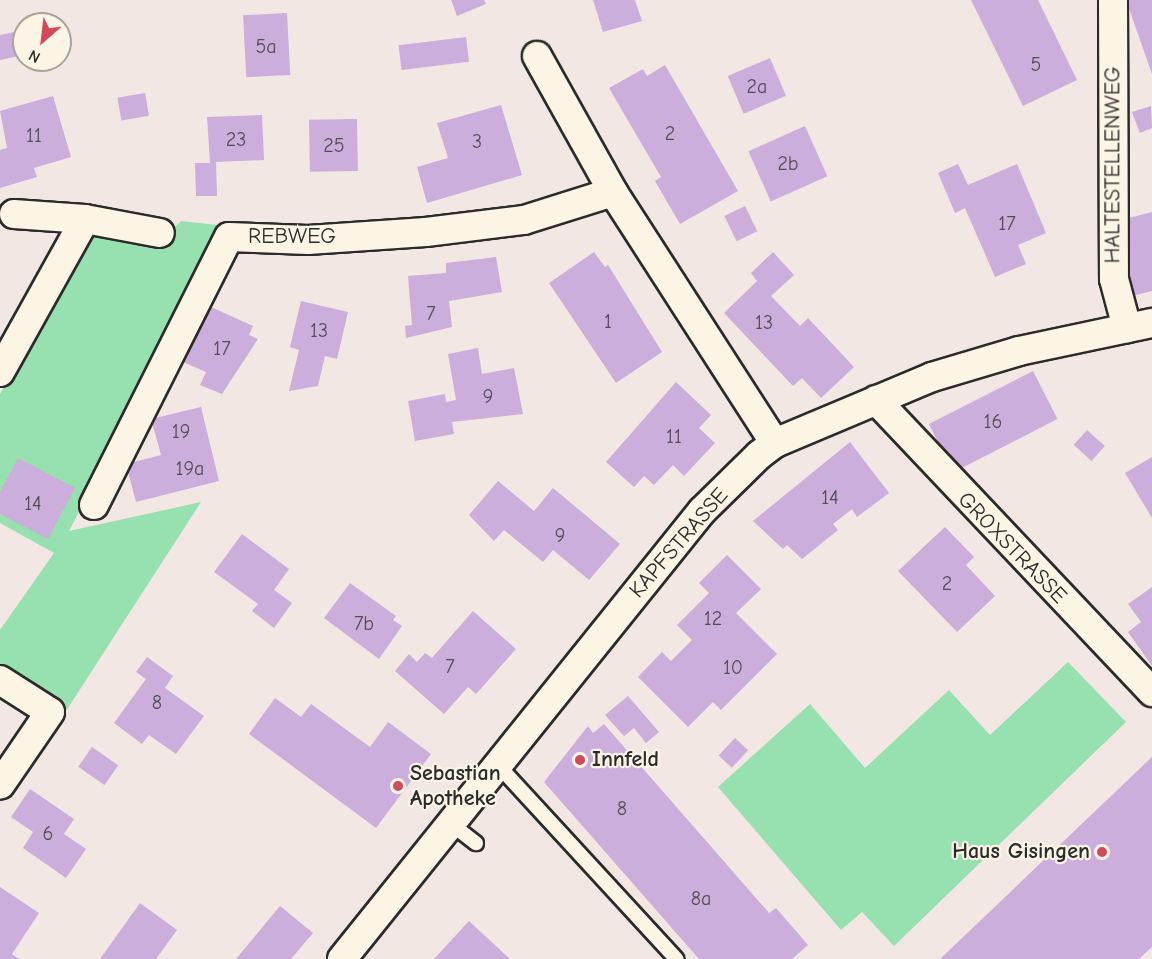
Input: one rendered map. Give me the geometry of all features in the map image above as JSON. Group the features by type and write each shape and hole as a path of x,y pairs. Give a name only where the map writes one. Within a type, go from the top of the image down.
{"street":[{"name":"HALTESTELLENWEG","path":"1113,0 1114,279 1140,325"},
{"path":"537,56 613,192 776,443"},
{"name":"REBWEG","path":"94,506 229,237 308,240 426,232 524,220 613,192"},
{"path":"14,214 85,219 160,233"},
{"path":"0,372 85,219"},
{"name":"KAPFSTRASSE","path":"342,959 496,764 702,511 776,443 876,400 1019,351 1140,325"},
{"name":"GROXSTRASSE","path":"876,400 1152,692"},
{"path":"0,680 50,712 0,785"}],"lane":[{"path":"496,764 676,959"},
{"path":"450,823 476,843"}],"green space":[{"path":"181,221 226,226 69,531 201,502 66,711 0,667 0,630 54,553 0,523 0,394 85,242 96,235 161,240"},
{"path":"1068,662 1126,722 894,946 862,912 841,930 718,787 810,704 865,768 949,690 990,735"}],"building":[{"path":"451,0 484,0 486,4 457,16"},
{"path":"593,0 635,0 642,21 603,32"},
{"path":"971,0 1038,0 1077,80 1023,106"},
{"path":"1126,0 1152,0 1152,74"},
{"path":"287,13 290,75 246,77 243,15"},
{"path":"12,32 12,58 0,60 0,35"},
{"path":"466,37 469,62 402,70 399,45"},
{"path":"770,58 786,96 744,114 728,76"},
{"path":"665,65 738,191 680,224 655,181 661,177 609,88 643,69 647,76"},
{"path":"145,93 149,116 121,121 117,98"},
{"path":"53,96 71,157 34,168 37,177 0,188 0,150 7,148 0,111"},
{"path":"501,105 522,175 427,203 417,167 448,158 437,123"},
{"path":"1151,106 1152,128 1140,133 1132,112"},
{"path":"262,115 264,160 216,162 217,196 196,196 195,163 210,163 207,117"},
{"path":"357,119 358,171 310,172 309,120"},
{"path":"805,126 827,176 771,201 748,151"},
{"path":"958,164 968,185 1017,164 1046,233 1018,245 1026,264 995,277 965,208 955,213 938,173"},
{"path":"745,206 757,231 737,241 724,216"},
{"path":"1152,212 1152,291 1128,297 1117,221"},
{"path":"594,252 605,267 608,265 662,352 616,383 549,283"},
{"path":"773,252 794,275 771,296 800,326 808,318 854,367 821,398 802,378 793,386 724,313 757,281 751,273"},
{"path":"496,257 502,292 449,301 452,327 406,338 405,326 412,325 408,276 446,273 446,263"},
{"path":"301,301 348,312 337,359 325,356 318,386 289,391 299,350 290,347"},
{"path":"209,306 253,326 249,335 258,339 222,394 200,385 206,372 183,362"},
{"path":"478,348 482,374 514,368 523,414 452,422 454,434 415,441 408,401 445,394 446,402 456,400 448,354"},
{"path":"1033,371 1058,419 953,472 929,424"},
{"path":"676,382 711,415 699,428 715,443 684,476 673,465 654,485 644,476 634,487 606,462"},
{"path":"201,407 219,481 136,502 126,464 161,455 151,419"},
{"path":"1087,430 1105,446 1091,461 1074,445"},
{"path":"850,442 889,493 857,517 852,509 833,524 838,530 802,559 787,545 783,549 753,521"},
{"path":"1152,457 1152,518 1125,473"},
{"path":"18,458 75,488 48,539 0,514 0,492"},
{"path":"498,481 534,511 553,488 620,544 589,580 553,550 543,562 504,530 494,541 469,515"},
{"path":"945,527 974,557 966,565 995,596 957,632 898,571"},
{"path":"242,534 289,569 274,590 292,603 274,628 252,611 258,604 214,572"},
{"path":"727,555 761,589 736,613 777,654 721,710 713,702 688,727 638,677 662,652 671,661 692,640 677,625 709,593 699,583"},
{"path":"350,583 396,616 393,620 402,626 379,659 324,618"},
{"path":"1152,587 1152,666 1128,632 1141,622 1128,604"},
{"path":"473,611 516,649 476,694 468,687 444,714 395,671 409,654 417,662 425,653 432,658"},
{"path":"147,657 173,676 165,688 204,716 176,754 149,735 142,744 114,723 146,679 136,672"},
{"path":"628,696 659,732 646,743 634,728 624,736 605,715"},
{"path":"275,698 301,717 311,704 370,747 388,722 431,754 376,828 249,734"},
{"path":"604,724 769,913 776,908 808,945 792,959 699,959 544,782 588,726 593,733"},
{"path":"735,738 748,750 732,768 719,756"},
{"path":"92,747 118,765 104,785 78,767"},
{"name":"Haus Gisingen","path":"1152,757 1152,947 1139,959 940,959"},
{"path":"30,789 74,819 64,834 86,849 66,878 23,848 33,832 11,817"},
{"path":"0,887 39,913 12,954 19,959 0,959"},
{"path":"140,903 177,930 156,959 100,959"},
{"path":"280,906 313,933 291,959 236,959"},
{"path":"469,921 497,947 510,959 434,959"}],"place":[{"name":"Innfeld","path":"580,760"},
{"name":"Sebastian Apotheke","path":"398,786"},
{"name":"Haus Gisingen","path":"1102,852"}]}
